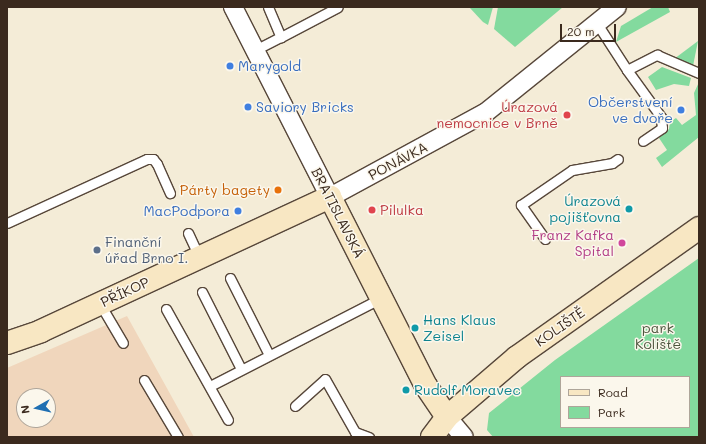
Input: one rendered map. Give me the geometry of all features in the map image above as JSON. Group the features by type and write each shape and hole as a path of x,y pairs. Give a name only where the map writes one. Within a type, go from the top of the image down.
{"street":[{"name":"BRATISLAVSKÁ","path":"233,7 380,298 426,386 447,417"},
{"name":"PONÁVKA","path":"330,197 485,113 596,22 617,7"},
{"name":"PŘÍKOP","path":"7,343 100,304 330,197"},
{"name":"KOLIŠTĚ","path":"432,437 447,417 517,357 699,228"},
{"path":"447,417 464,437"}],"lane":[{"path":"268,7 281,36"},
{"path":"255,50 338,7"},
{"path":"596,22 660,117 662,128 643,141"},
{"path":"627,70 656,55 699,73"},
{"path":"7,223 147,159 153,159 170,193"},
{"path":"545,239 521,205 572,170 612,163 618,159"},
{"path":"188,233 199,257"},
{"path":"230,278 269,355"},
{"path":"202,292 241,369"},
{"path":"210,386 380,298"},
{"path":"100,304 123,343"},
{"path":"166,308 228,420"},
{"path":"296,406 325,379 355,432 369,437"},
{"path":"144,380 178,437"}],"shaded area":[{"path":"127,316 194,437 7,437 7,368"}],"green space":[{"path":"469,7 493,7 488,25 483,22"},
{"path":"498,7 563,7 515,47 494,29"},
{"path":"653,7 668,7 670,12 616,42 621,26"},
{"path":"698,41 693,66 674,59"},
{"path":"662,67 691,78 689,86 674,84 656,90 648,77"},
{"path":"699,82 699,137 662,167 656,158 667,150 659,138 669,129 670,122 676,118 682,125 696,115 694,93"},
{"name":"park Koliště","path":"699,258 699,437 493,437 487,430 489,413 555,360"}],"place":[{"name":"Marygold","path":"230,66"},
{"name":"Saviory Bricks","path":"248,107"},
{"name":"Občerstvení ve dvoře","path":"681,110"},
{"name":"Úrazová nemocnice v Brně","path":"567,115"},
{"name":"Párty bagety","path":"278,190"},
{"name":"Úrazová pojišťovna","path":"629,209"},
{"name":"Pilulka","path":"372,210"},
{"name":"MacPodpora","path":"238,211"},
{"name":"Franz Kafka Spital","path":"622,243"},
{"name":"Finanční úřad Brno I.","path":"97,250"},
{"name":"Hans Klaus Zeisel","path":"415,328"},
{"name":"Rudolf Moravec","path":"406,390"}]}
